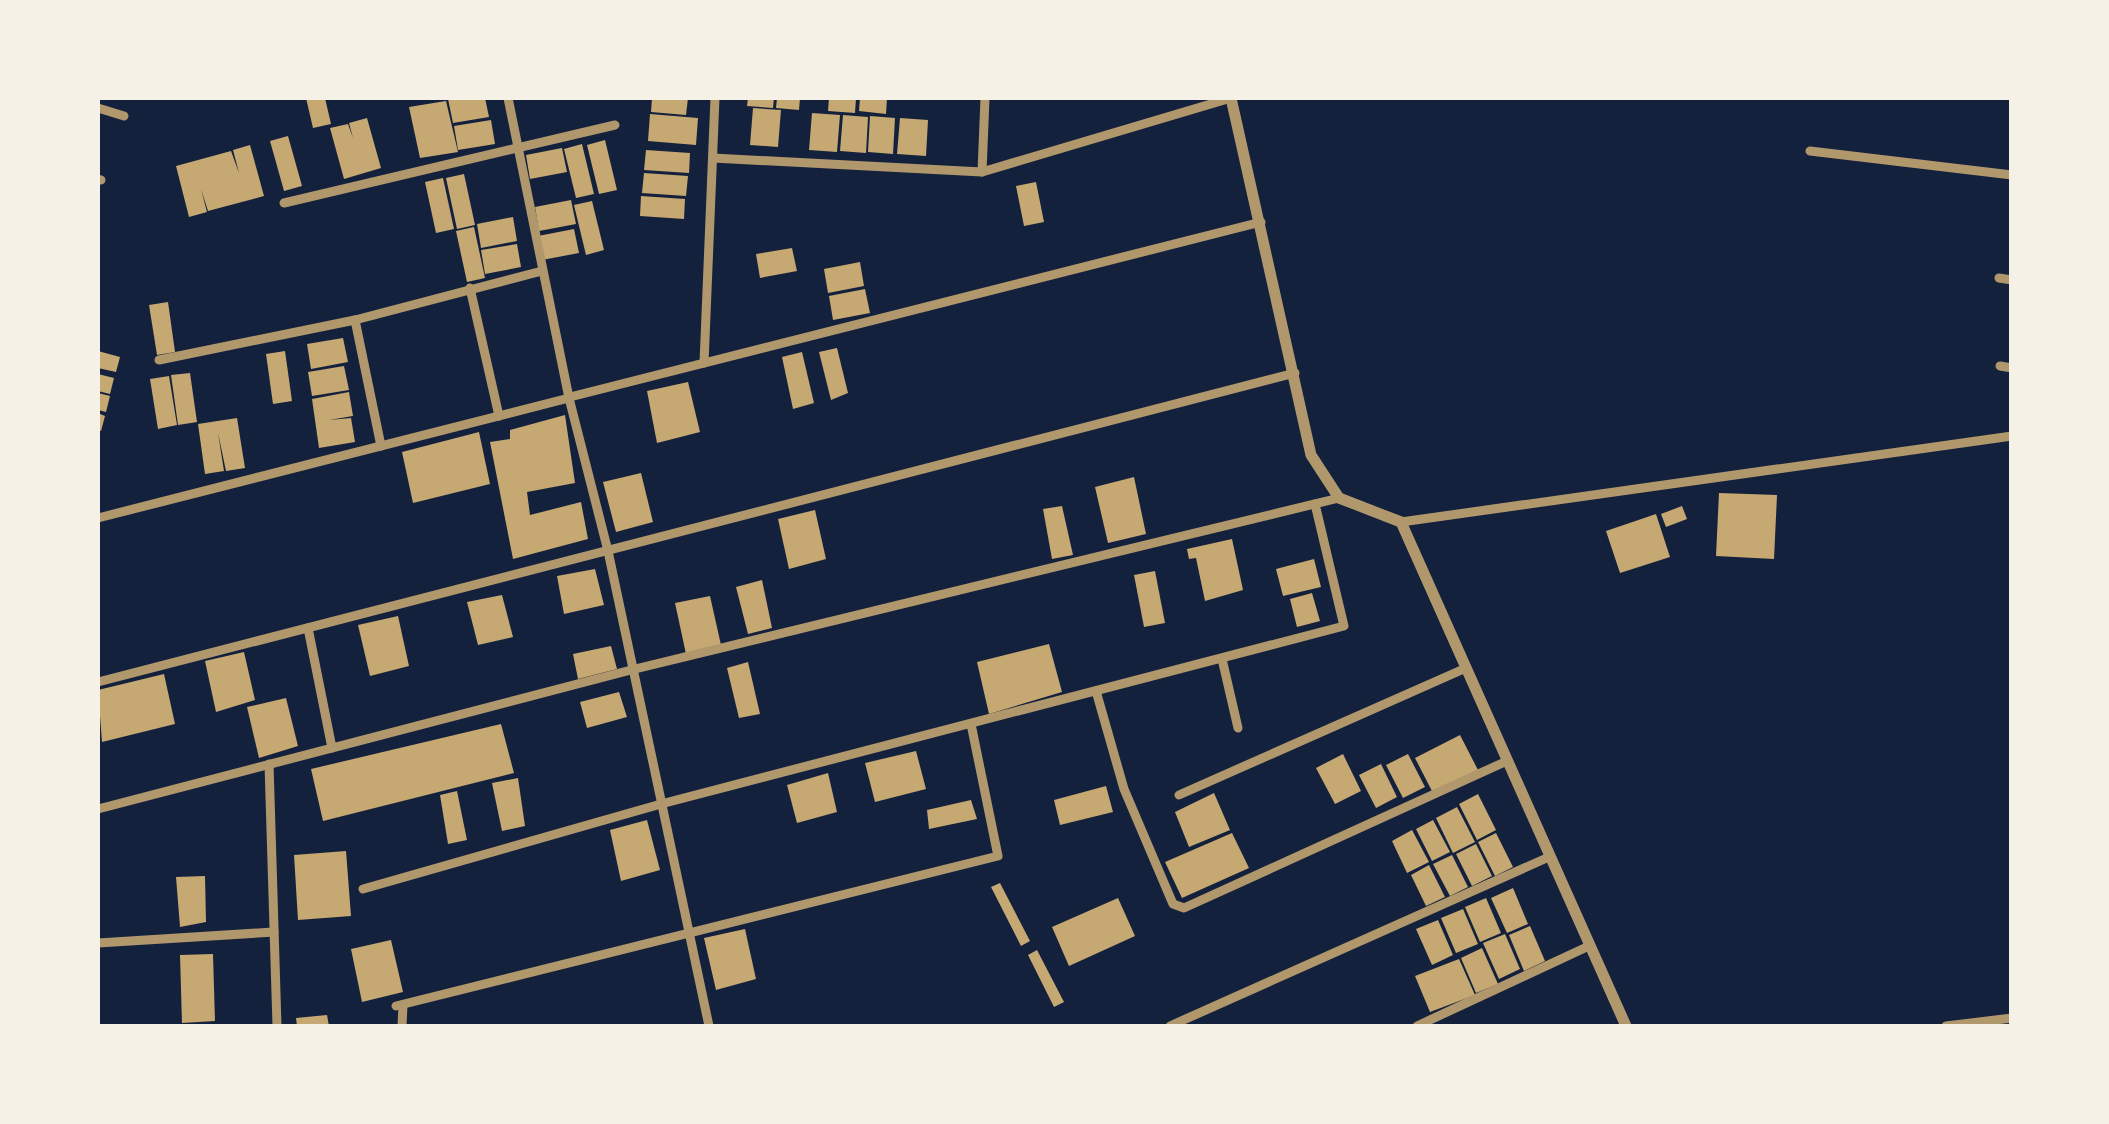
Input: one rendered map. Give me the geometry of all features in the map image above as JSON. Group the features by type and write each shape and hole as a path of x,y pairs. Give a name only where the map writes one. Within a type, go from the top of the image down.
{"street":[{"path":"508,98 569,398 608,551 709,1026"},
{"path":"704,363 715,98"},
{"path":"982,172 985,98"},
{"path":"712,158 982,172 1231,98 1311,455 1338,498"},
{"path":"98,108 124,116"},
{"path":"284,203 615,124"},
{"path":"1810,150 2012,175"},
{"path":"98,518 1261,222"},
{"path":"159,360 355,320 542,271"},
{"path":"2000,278 2012,280"},
{"path":"470,288 499,416"},
{"path":"355,320 380,446"},
{"path":"98,682 1295,373"},
{"path":"98,809 631,670 1338,498 1401,522 2012,436"},
{"path":"362,888 661,804 1344,626 1315,504"},
{"path":"1401,522 1621,1024"},
{"path":"308,628 332,748"},
{"path":"1222,658 1238,728"},
{"path":"1179,794 1466,668"},
{"path":"1096,692 1124,789 1173,904 1184,908 1507,760"},
{"path":"402,1026 399,1006 998,856 971,724"},
{"path":"268,764 277,1026"},
{"path":"1170,1026 1549,856"},
{"path":"98,943 274,932"},
{"path":"1418,1026 1589,946"},
{"path":"1946,1026 2012,1018"}],"building":[{"path":"306,98 325,98 331,124 313,128"},
{"path":"485,98 489,117 453,123 448,99"},
{"path":"652,98 688,98 686,115 651,112"},
{"path":"748,98 774,98 773,108 747,106"},
{"path":"777,98 800,98 799,110 776,108"},
{"path":"829,98 856,98 855,113 828,111"},
{"path":"860,98 887,98 886,114 859,111"},
{"path":"446,101 458,152 420,158 409,107"},
{"path":"753,108 781,110 778,147 750,145"},
{"path":"812,113 840,115 837,152 809,150"},
{"path":"650,114 698,118 696,145 648,141"},
{"path":"843,115 868,117 866,153 840,151"},
{"path":"870,116 895,118 893,154 868,152"},
{"path":"367,118 381,168 344,179 330,128 348,124 353,138 349,123"},
{"path":"900,118 928,120 926,156 897,154"},
{"path":"491,120 495,144 458,150 454,126"},
{"path":"288,136 302,186 284,191 270,141"},
{"path":"605,140 617,190 599,194 587,145"},
{"path":"582,144 594,194 576,198 564,149"},
{"path":"250,145 264,196 208,211 201,189 207,212 189,217 176,166 231,151 239,173 233,150"},
{"path":"562,148 567,172 530,179 526,155"},
{"path":"646,150 690,153 689,173 644,170"},
{"path":"644,173 688,176 686,196 642,193"},
{"path":"464,174 475,225 457,229 446,178"},
{"path":"443,178 454,229 436,233 425,182"},
{"path":"1036,182 1044,222 1024,226 1016,186"},
{"path":"641,196 685,199 684,219 640,216"},
{"path":"571,200 576,224 539,231 535,207"},
{"path":"592,201 604,250 586,255 574,205"},
{"path":"513,217 517,241 481,248 477,224"},
{"path":"474,227 485,278 467,282 456,231"},
{"path":"574,229 579,253 542,260 538,236"},
{"path":"517,244 521,267 485,274 481,250"},
{"path":"792,248 797,271 760,278 756,254"},
{"path":"860,262 864,286 828,293 824,269"},
{"path":"865,289 870,313 833,320 829,296"},
{"path":"168,302 175,352 157,355 149,305"},
{"path":"343,338 348,362 311,369 307,344"},
{"path":"837,348 848,393 831,400 819,352"},
{"path":"98,351 120,357 116,372 98,368"},
{"path":"285,351 292,401 273,404 266,354"},
{"path":"802,352 814,403 793,409 782,357"},
{"path":"344,366 349,390 312,396 308,372"},
{"path":"190,373 197,422 178,425 171,375"},
{"path":"98,374 114,378 110,394 98,391"},
{"path":"169,376 177,425 158,429 150,379"},
{"path":"688,382 700,432 657,443 647,391"},
{"path":"349,392 353,416 329,420 351,418 355,442 319,448 312,399"},
{"path":"98,393 110,396 106,412 98,410"},
{"path":"98,413 105,416 101,431 98,430"},
{"path":"565,415 575,483 527,492 530,515 581,502 588,539 513,559 490,442 510,439 510,430"},
{"path":"237,418 245,468 226,471 218,433 224,471 205,474 198,424"},
{"path":"479,432 490,484 413,503 402,452"},
{"path":"641,473 653,522 616,532 603,482"},
{"path":"1134,477 1146,534 1108,543 1095,487"},
{"path":"1719,493 1777,495 1774,559 1716,556"},
{"path":"1062,506 1073,555 1052,559 1043,509"},
{"path":"1682,506 1687,519 1666,527 1661,514"},
{"path":"815,510 826,559 789,569 778,519"},
{"path":"1656,514 1670,557 1620,573 1606,531"},
{"path":"1232,539 1243,590 1205,601 1196,558 1189,559 1187,549"},
{"path":"1314,559 1321,587 1283,596 1276,569"},
{"path":"595,569 604,605 564,614 557,576"},
{"path":"1155,571 1165,623 1144,627 1134,575"},
{"path":"762,580 772,628 748,634 736,587"},
{"path":"1312,593 1320,621 1297,627 1290,599"},
{"path":"502,595 513,637 478,645 467,602"},
{"path":"710,596 721,645 686,654 675,603"},
{"path":"398,616 409,666 370,676 358,625"},
{"path":"1049,644 1062,692 989,714 977,662"},
{"path":"611,646 617,669 578,679 573,654"},
{"path":"244,652 255,700 216,712 205,661"},
{"path":"748,662 760,714 739,718 727,668"},
{"path":"164,674 175,724 102,742 98,690"},
{"path":"619,692 627,717 587,728 580,702"},
{"path":"286,698 298,746 259,758 247,707"},
{"path":"501,724 514,773 323,821 311,769"},
{"path":"1460,735 1478,770 1433,793 1415,758"},
{"path":"916,751 926,789 875,802 865,763"},
{"path":"1343,754 1361,791 1335,804 1316,768"},
{"path":"1408,754 1425,787 1403,798 1386,765"},
{"path":"1381,764 1397,797 1376,808 1359,775"},
{"path":"828,773 837,812 797,823 787,785"},
{"path":"518,778 525,826 502,831 492,783"},
{"path":"1106,786 1113,812 1060,825 1054,800"},
{"path":"457,791 467,840 448,844 440,795"},
{"path":"1214,793 1230,830 1189,847 1175,812"},
{"path":"1478,794 1496,830 1477,840 1459,804"},
{"path":"971,800 977,819 929,829 927,810"},
{"path":"1457,807 1475,842 1453,853 1436,818"},
{"path":"647,820 660,870 621,881 610,830"},
{"path":"1433,820 1450,852 1432,861 1416,829"},
{"path":"1412,830 1429,862 1407,873 1392,841"},
{"path":"1232,833 1249,868 1182,898 1165,862"},
{"path":"1496,833 1513,867 1495,876 1478,842"},
{"path":"1476,844 1492,876 1472,886 1456,854"},
{"path":"346,851 351,916 298,920 294,855"},
{"path":"1452,855 1468,887 1450,896 1433,864"},
{"path":"1429,865 1445,897 1426,906 1411,875"},
{"path":"205,876 206,922 180,927 176,877"},
{"path":"1000,883 1030,941 1021,946 991,887"},
{"path":"1513,888 1528,924 1507,933 1491,898"},
{"path":"1118,898 1135,936 1069,966 1052,927"},
{"path":"1486,898 1501,933 1480,942 1465,907"},
{"path":"1463,909 1478,944 1456,953 1441,918"},
{"path":"1438,920 1453,955 1432,965 1416,929"},
{"path":"1530,926 1545,961 1524,971 1509,935"},
{"path":"745,929 756,979 716,990 704,938"},
{"path":"1505,934 1520,969 1499,979 1483,943"},
{"path":"391,940 403,992 362,1002 351,949"},
{"path":"1482,948 1498,984 1476,993 1461,958"},
{"path":"1037,950 1064,1002 1054,1007 1028,955"},
{"path":"213,954 215,1021 182,1023 180,955"},
{"path":"1459,959 1475,995 1430,1012 1415,976"},
{"path":"327,1015 329,1026 297,1026 296,1018"}]}
